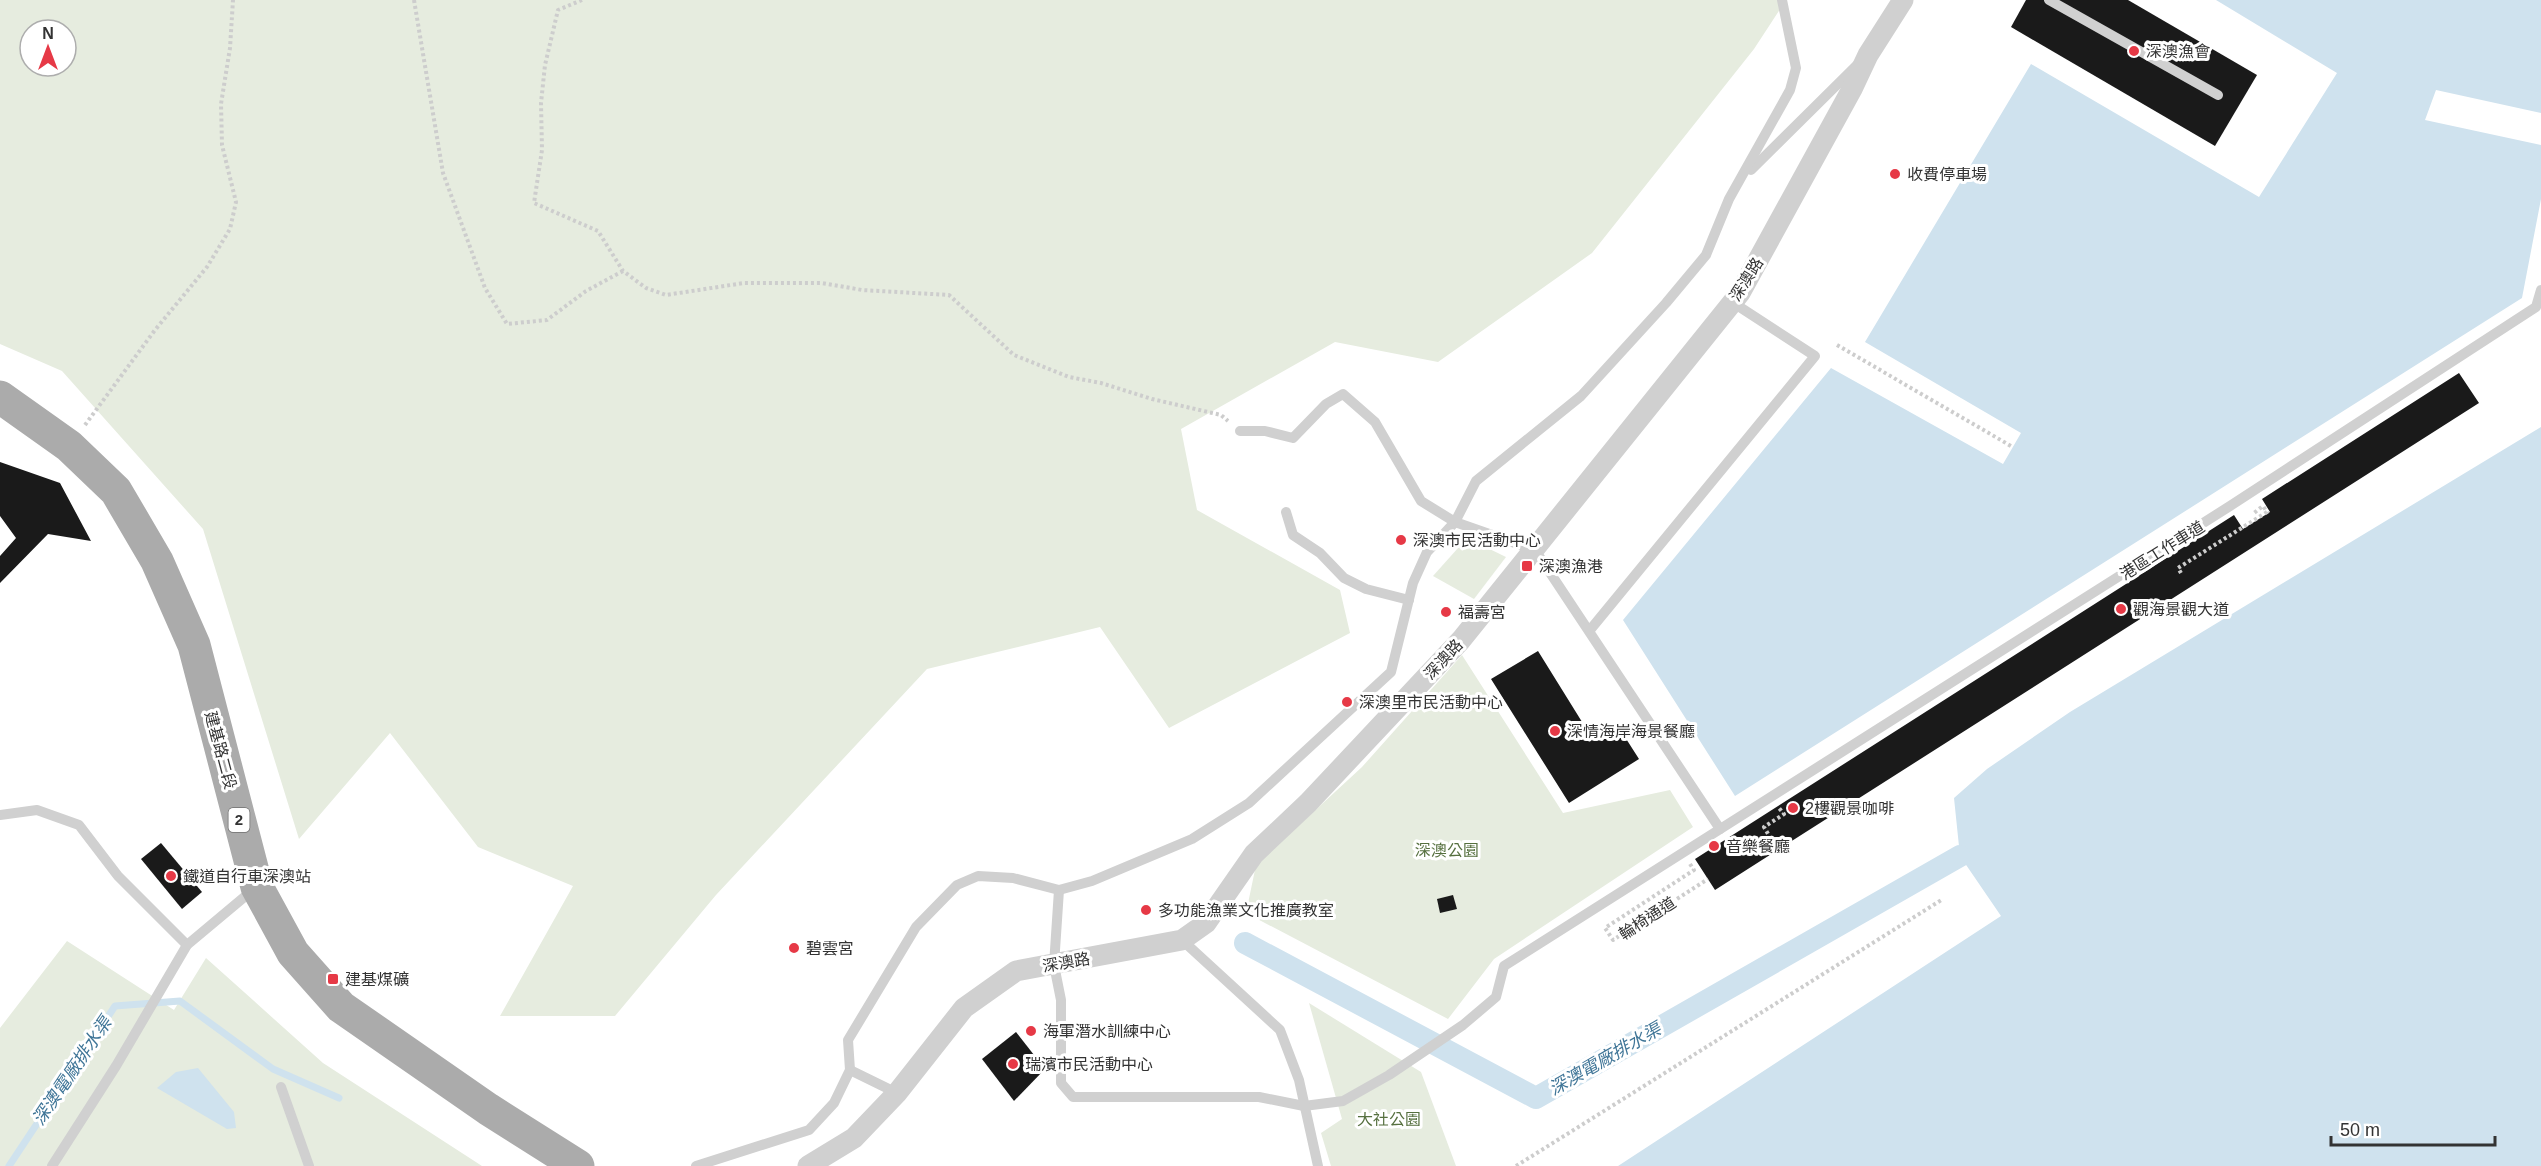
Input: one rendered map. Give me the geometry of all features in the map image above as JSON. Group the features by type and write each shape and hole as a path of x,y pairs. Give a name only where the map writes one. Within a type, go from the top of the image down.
{"main road":[{"name":"建基路二段","path":"0,397 69,446 116,490 157,561 194,645 257,887 293,953 341,1007 488,1109 578,1166"}],"street":[{"name":"深澳路","path":"807,1166 854,1138 897,1093 964,1008 1016,971 1182,940 1206,923 1254,854 1308,803 1461,640 1740,293 1846,100 1868,55 1903,0"}],"lane":[{"path":"696,1166 809,1130 834,1103 850,1070 848,1040 916,927 957,885 978,876 1013,878 1059,890 1092,881 1192,839 1249,803 1391,672 1413,583 1427,552 1455,522 1476,482 1581,396 1666,303 1706,255 1729,199 1790,90 1796,68 1782,0"},
{"path":"2049,0 2218,95"},
{"path":"1741,181 1868,55"},
{"name":"港區工作車道","path":"1059,890 1054,965 1061,1000 1061,1083 1073,1097 1259,1097 1304,1106 1342,1101 1389,1075 1463,1025 1496,997 1504,966 2230,507 2536,307 2541,290"},
{"path":"1590,630 1815,356 1732,302"},
{"path":"1240,431 1264,431 1293,438 1326,404 1343,394 1375,422 1421,501 1455,522 1535,550 1720,829"},
{"path":"1286,512 1293,535 1320,553 1344,578 1366,589 1409,600"},
{"path":"0,815 37,810 79,825 118,876 187,945"},
{"path":"52,1166 187,945 257,887"},
{"path":"1182,940 1280,1030 1299,1080 1318,1166"},
{"path":"850,1070 897,1093"},
{"path":"281,1087 309,1166"}],"path":[{"path":"69,446 155,330 207,267 230,229 236,202 222,145 221,104 230,48 233,0"},
{"path":"414,0 443,173 485,288 507,324 548,320 586,291 624,271"},
{"path":"582,0 558,10 545,65 541,103 542,150 534,203 598,231 624,271 646,288 666,295 744,283 822,283 862,290 949,295 1014,355 1069,377 1101,383 1152,399 1221,415 1240,431"},
{"path":"1837,345 2011,446"},
{"path":"2181,573 2178,568 2267,512 2263,507 2248,516"},
{"path":"1764,827 1771,839"},
{"name":"輪椅通道","path":"1683,853 1694,870 1605,928 1613,940 1708,879"},
{"path":"1516,1166 1943,899"}],"green space":[{"path":"0,0 1786,0 1754,49 1592,253 1438,362 1335,342 1181,429 1197,510 1340,590 1350,633 1169,728 1100,627 927,669 716,895 615,1016 500,1016 573,886 478,847 390,733 299,839 203,529 62,371 0,344"},
{"path":"1467,538 1506,557 1474,599 1433,576"},
{"name":"深澳公園","path":"1462,655 1563,813 1670,790 1693,827 1494,959 1448,1019 1246,913 1256,865 1362,767"},
{"path":"67,941 174,1010 206,958 323,1063 482,1166 0,1166 0,1028"},
{"name":"大社公園","path":"1309,1003 1421,1072 1456,1166 1331,1166 1321,1133 1342,1119"}],"water":[{"name":"深澳漁港","path":"2216,0 2541,0 2541,113 2436,90 2425,120 2541,145 2541,199 2522,298 1735,796 1623,620 1831,368 2003,464 2021,433 1865,342 2031,64 2259,197 2337,73"},
{"path":"2541,427 2541,1166 1618,1166 2001,916 1960,856 1954,798 1987,769 2070,712"},
{"path":"198,1068 234,1112 236,1128 227,1129 157,1088 176,1072"}],"building":[{"name":"深澳漁會","path":"2026,0 2128,0 2257,75 2215,146 2011,27"},
{"name":"觀海景觀大道","path":"2459,373 2479,403 1715,890 1695,859 2234,515 2243,529 2270,512 2262,499"},
{"path":"0,462 60,483 91,541 48,534 0,583 0,556 16,538 0,516"},
{"name":"深情海岸海景餐廳","path":"1538,651 1592,738 1616,723 1639,759 1569,803 1491,679"},
{"name":"鐵道自行車深澳站","path":"161,843 202,892 182,909 141,859"},
{"path":"1453,895 1457,909 1440,913 1437,899"},
{"name":"瑞濱市民活動中心","path":"1016,1032 1045,1069 1014,1101 982,1059"}],"waterway":[{"name":"深澳電廠排水渠","path":"1245,943 1536,1098 1960,856"},
{"name":"深澳電廠排水渠","path":"9,1166 115,1006 180,1001 273,1069 339,1098"}],"place":[{"name":"深澳漁會","path":"2134,51"},
{"name":"收費停車場","path":"1895,174"},
{"name":"深澳市民活動中心","path":"1401,540"},
{"name":"深澳漁港","path":"1527,566"},
{"name":"觀海景觀大道","path":"2121,609"},
{"name":"福壽宮","path":"1446,612"},
{"name":"深澳里市民活動中心","path":"1347,702"},
{"name":"深情海岸海景餐廳","path":"1555,731"},
{"name":"2樓觀景咖啡","path":"1793,808"},
{"name":"音樂餐廳","path":"1714,846"},
{"name":"鐵道自行車深澳站","path":"171,876"},
{"name":"多功能漁業文化推廣教室","path":"1146,910"},
{"name":"碧雲宮","path":"794,948"},
{"name":"建基煤礦","path":"333,979"},
{"name":"海軍潛水訓練中心","path":"1031,1031"},
{"name":"瑞濱市民活動中心","path":"1013,1064"}]}
